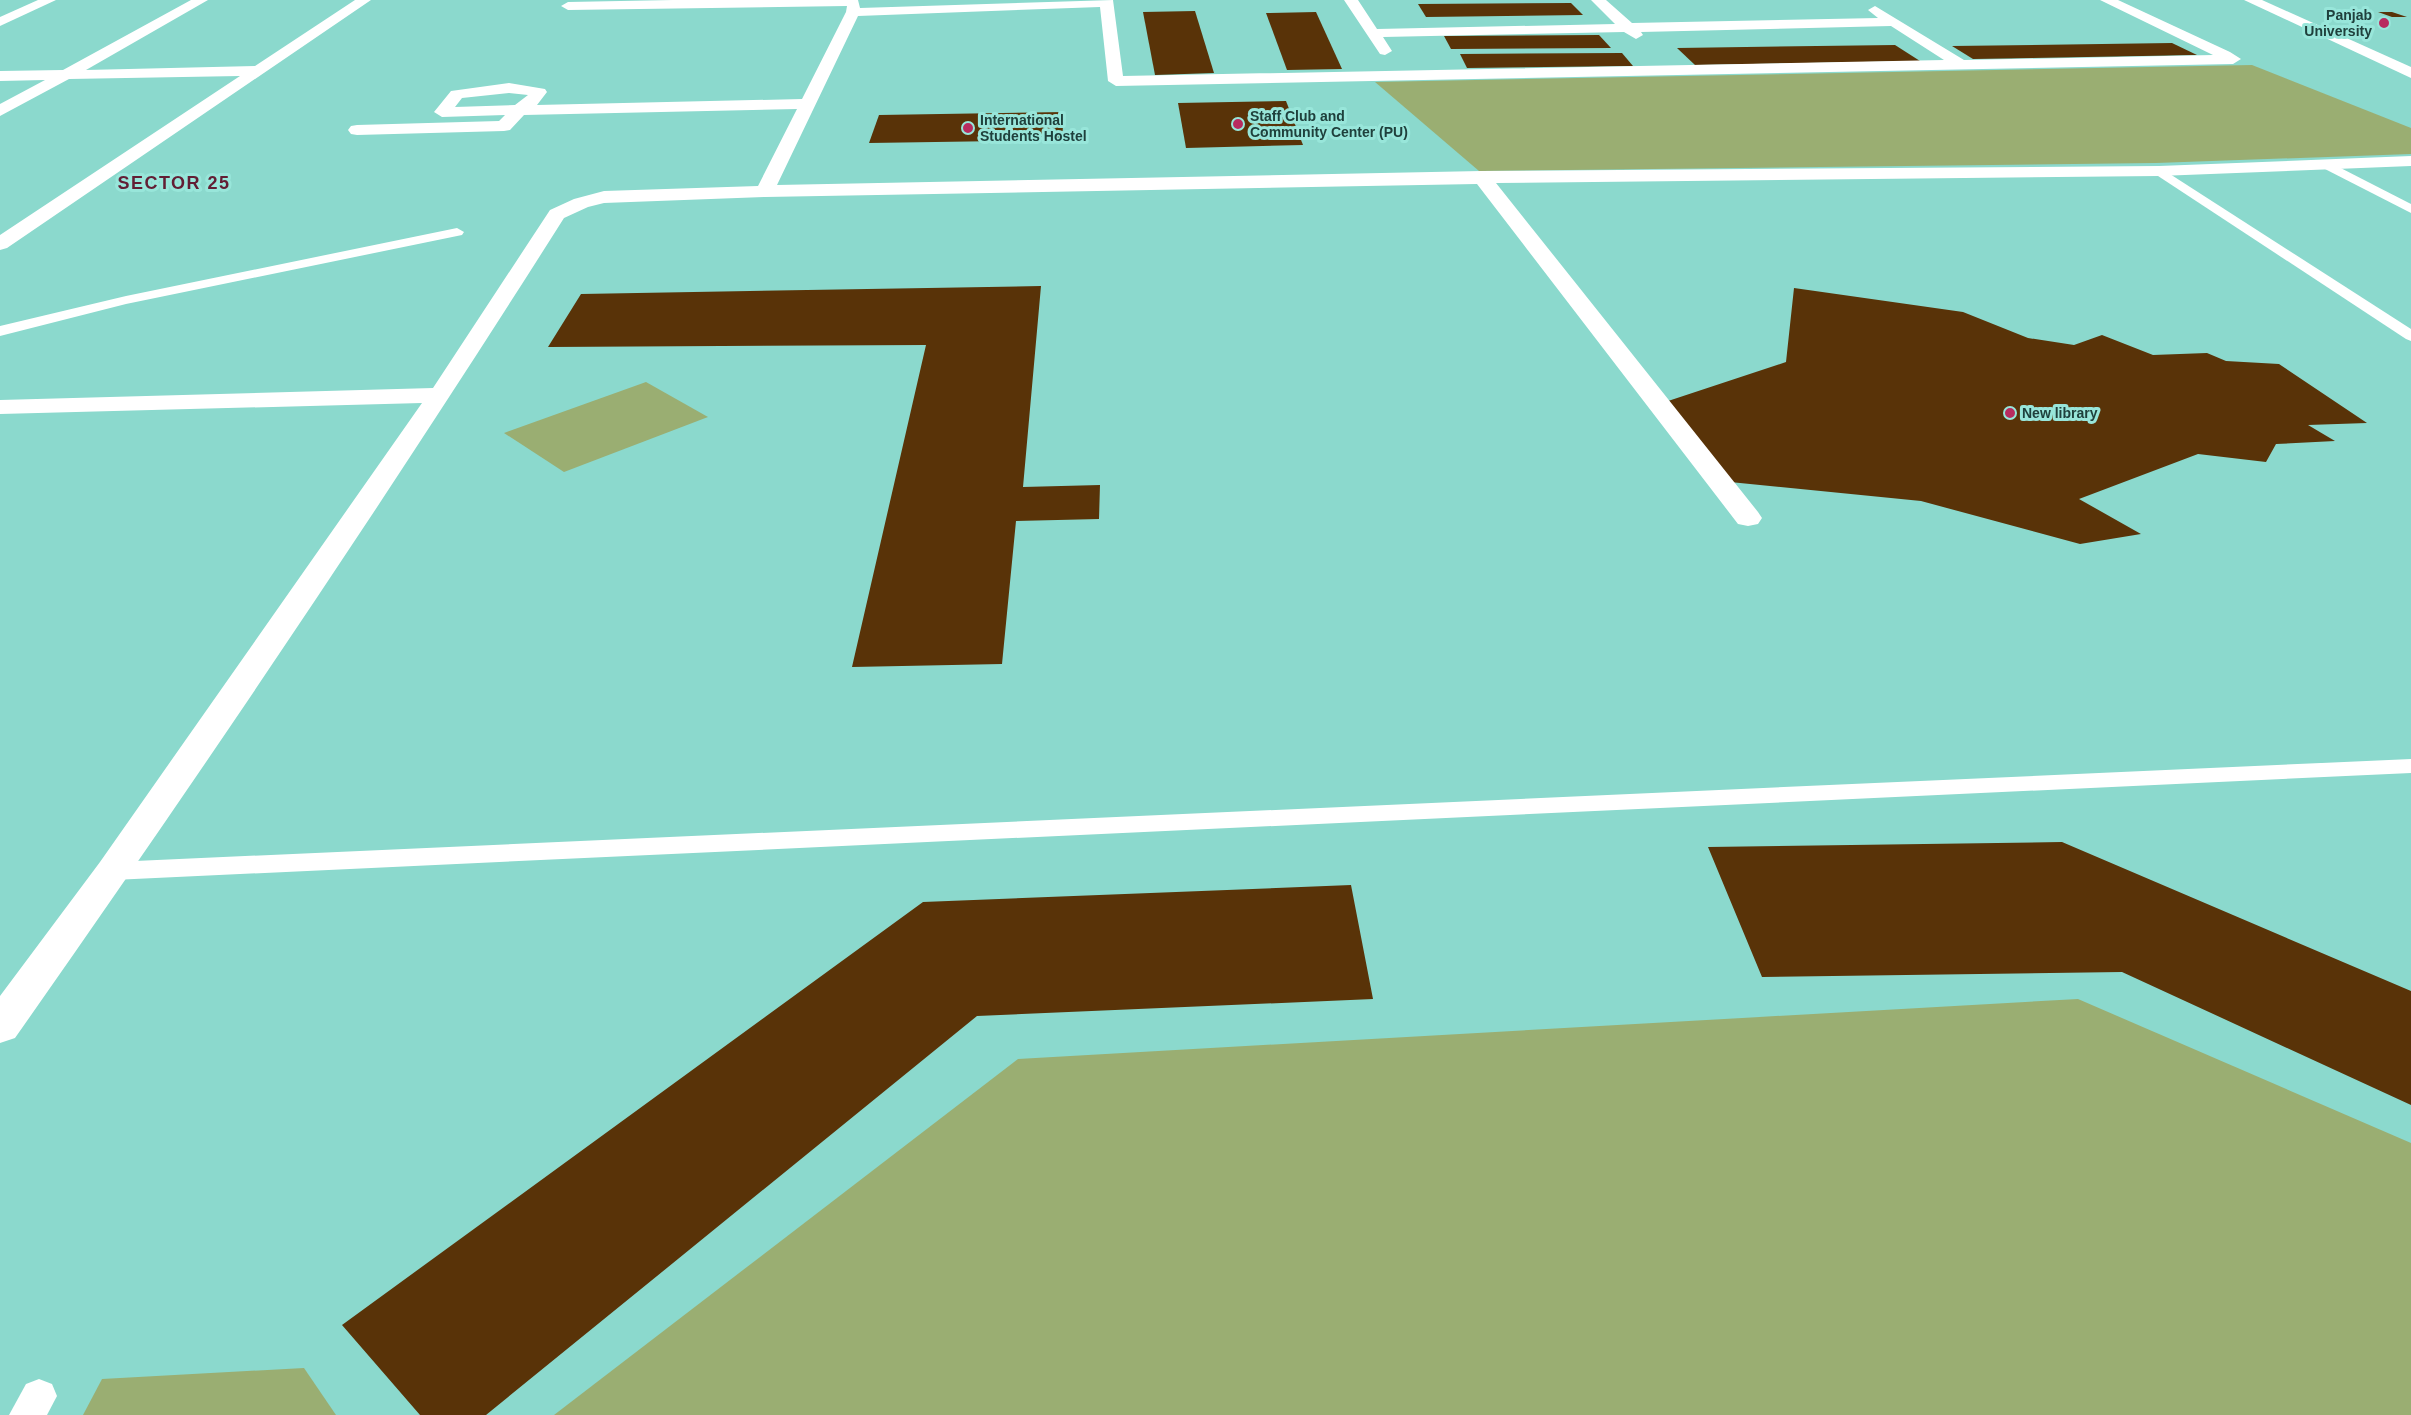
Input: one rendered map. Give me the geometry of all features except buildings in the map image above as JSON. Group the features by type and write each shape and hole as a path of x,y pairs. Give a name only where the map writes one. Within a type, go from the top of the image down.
{"street":[{"path":"0,22 49,0"},
{"path":"0,111 201,0"},
{"path":"0,244 364,0"},
{"path":"1351,0 1401,76"},
{"path":"1598,0 1643,41"},
{"path":"1858,0 1962,64"},
{"path":"853,12 919,5 1106,2 1116,81 2233,58 2107,0"},
{"path":"2251,0 2411,73"},
{"path":"2266,0 2411,65"},
{"path":"568,6 840,1 854,3 853,12 765,191"},
{"path":"1373,33 1894,22"},
{"path":"1659,56 1675,70"},
{"path":"0,76 259,71"},
{"path":"357,130 504,126 519,110 533,100 539,92 509,88 457,94 442,112 464,111 519,110 807,104"},
{"path":"0,1027 113,871 440,395 557,213 581,203 604,197 765,191 1481,177 2159,171 2411,161"},
{"path":"1481,177 1748,518"},
{"path":"0,407 440,395"}],"lane":[{"path":"2327,165 2411,209"},
{"path":"2159,171 2411,336"},
{"path":"0,331 126,300 457,232"},
{"path":"113,871 2411,766"}],"green space":[{"path":"2252,65 2411,128 2411,154 2156,163 1479,171 1375,82"},
{"path":"646,382 708,417 564,472 504,433"},
{"path":"2078,999 2411,1143 2411,1415 554,1415 1018,1059"},
{"path":"304,1368 336,1415 83,1415 102,1379"}],"place":[{"name":"Panjab University","path":"2384,23"},
{"name":"Staff Club and Community Center (PU)","path":"1238,124"},
{"name":"International Students Hostel","path":"968,128"},
{"name":"New library","path":"2010,413"}],"district":[{"name":"SECTOR 25","path":"174,183"}]}
